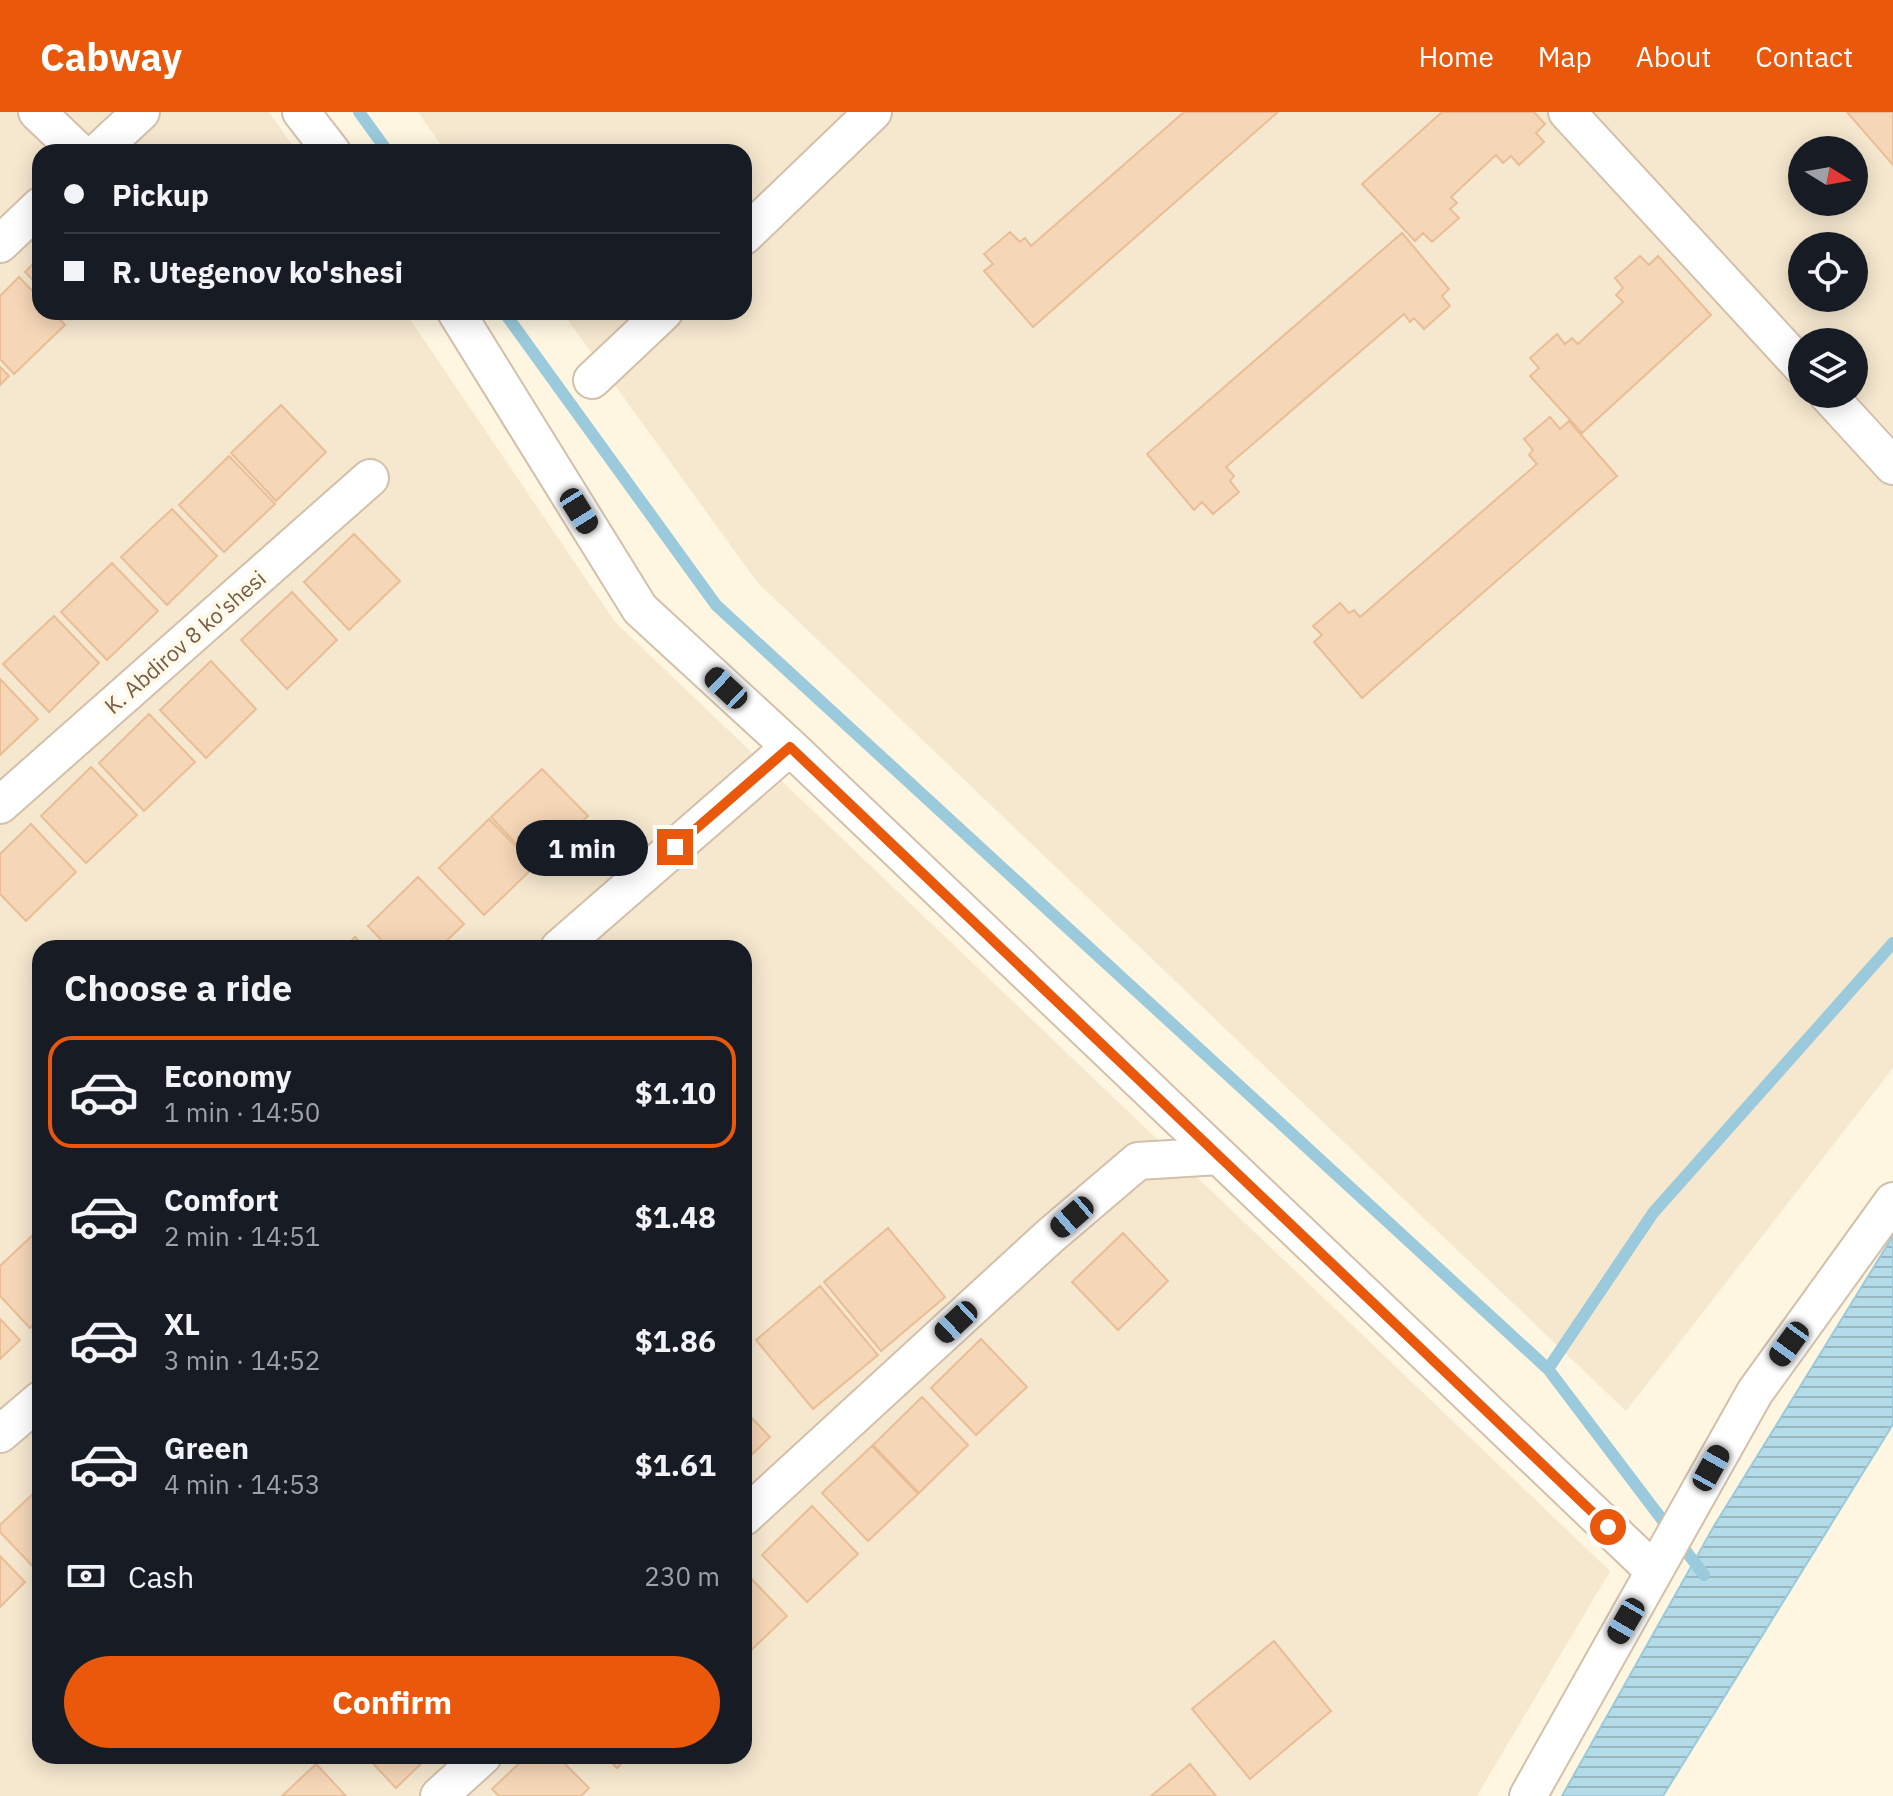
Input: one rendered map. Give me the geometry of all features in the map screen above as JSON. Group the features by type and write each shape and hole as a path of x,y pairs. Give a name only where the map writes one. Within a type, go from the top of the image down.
{"street":[{"path":"37,112 71,144"},
{"path":"107,144 141,112"},
{"path":"301,112 326,144"},
{"path":"752,228 873,112"},
{"path":"1567,112 1788,352"},
{"path":"0,244 32,214"},
{"path":"461,320 640,609 790,747 1654,1571"},
{"path":"592,380 656,320"},
{"path":"1840,408 1893,466"},
{"name":"K. Abdirov 8 ko'shesi","path":"0,805 370,478"},
{"path":"568,940 790,747"},
{"path":"752,1510 1050,1236 1138,1161 1219,1156"},
{"path":"1528,1796 1755,1392 1893,1201"},
{"path":"0,1434 32,1407"},
{"path":"439,1796 474,1764"}],"shaded area":[{"path":"0,112 269,112 291,144 32,144 32,320 410,320 615,622 1610,1571 1477,1796 0,1796"},
{"path":"418,112 1893,112 1893,1068 1626,1411 757,582 568,320 752,320 752,144 440,144"}],"water":[{"path":"1893,1236 1893,1424 1663,1796 1562,1796 1714,1526"}],"building":[{"path":"1184,112 1278,112 1033,327 984,271 993,264 984,254 1010,232 1020,242 1025,238 1031,246"},
{"path":"1442,112 1534,112 1545,124 1536,133 1544,142 1519,165 1511,156 1503,163 1496,155 1451,197 1457,203 1450,209 1459,218 1432,242 1423,233 1415,241 1362,184"},
{"path":"1847,112 1893,112 1893,165 1868,136"},
{"path":"1402,233 1449,289 1442,296 1450,306 1424,329 1414,318 1410,322 1404,314 1226,467 1234,476 1230,481 1239,492 1213,514 1202,502 1194,510 1147,454"},
{"path":"1640,256 1649,265 1658,256 1711,315 1582,433 1530,376 1539,368 1530,358 1557,334 1565,344 1572,338 1578,344 1623,302 1616,295 1623,288 1615,278"},
{"path":"32,265 32,279 25,272"},
{"path":"19,277 32,291 32,320 60,320 65,325 14,374 0,359 0,296"},
{"path":"0,367 9,376 0,385"},
{"path":"281,405 326,452 276,501 231,453"},
{"path":"1550,417 1560,429 1569,421 1617,476 1362,698 1314,642 1322,635 1313,626 1340,603 1349,613 1354,610 1360,617 1537,464 1529,455 1533,450 1524,439"},
{"path":"229,456 275,504 224,552 179,505"},
{"path":"172,509 217,556 167,605 121,557"},
{"path":"354,534 400,581 349,630 304,582"},
{"path":"112,563 158,611 107,660 61,612"},
{"path":"292,592 337,640 287,689 241,640"},
{"path":"54,616 99,663 49,712 3,664"},
{"path":"211,661 256,709 206,758 160,710"},
{"path":"0,679 38,719 0,755"},
{"path":"149,714 195,762 144,811 99,763"},
{"path":"91,767 137,815 86,863 41,816"},
{"path":"542,769 588,816 536,865 491,817"},
{"path":"489,819 535,866 484,915 439,868"},
{"path":"31,824 76,872 26,921 0,894 0,854"},
{"path":"418,877 464,924 447,940 381,940 368,926"},
{"path":"888,1228 945,1297 881,1351 824,1282"},
{"path":"1123,1233 1168,1281 1118,1330 1072,1282"},
{"path":"32,1236 30,1328 0,1296 0,1266"},
{"path":"820,1286 878,1355 813,1409 756,1340"},
{"path":"0,1319 20,1340 0,1359"},
{"path":"981,1339 1027,1387 976,1435 931,1388"},
{"path":"922,1397 968,1445 918,1494 872,1446"},
{"path":"752,1418 770,1437 752,1454"},
{"path":"873,1445 919,1493 868,1541 822,1493"},
{"path":"32,1495 32,1566 0,1532 0,1525"},
{"path":"812,1506 858,1554 807,1602 762,1555"},
{"path":"0,1556 25,1582 0,1607"},
{"path":"752,1579 787,1616 752,1649"},
{"path":"1274,1641 1331,1711 1250,1779 1192,1709"},
{"path":"316,1764 346,1796 282,1796"},
{"path":"374,1764 421,1764 396,1788"},
{"path":"519,1764 565,1764 589,1788 581,1796 499,1796 492,1789"},
{"path":"1190,1764 1216,1796 1151,1796"}],"waterway":[{"path":"359,112 382,144"},
{"path":"510,320 716,605 1548,1369 1704,1575"},
{"path":"1548,1369 1653,1213 1893,943"}],"route":[{"path":"675,847 790,747 1608,1527"}]}
